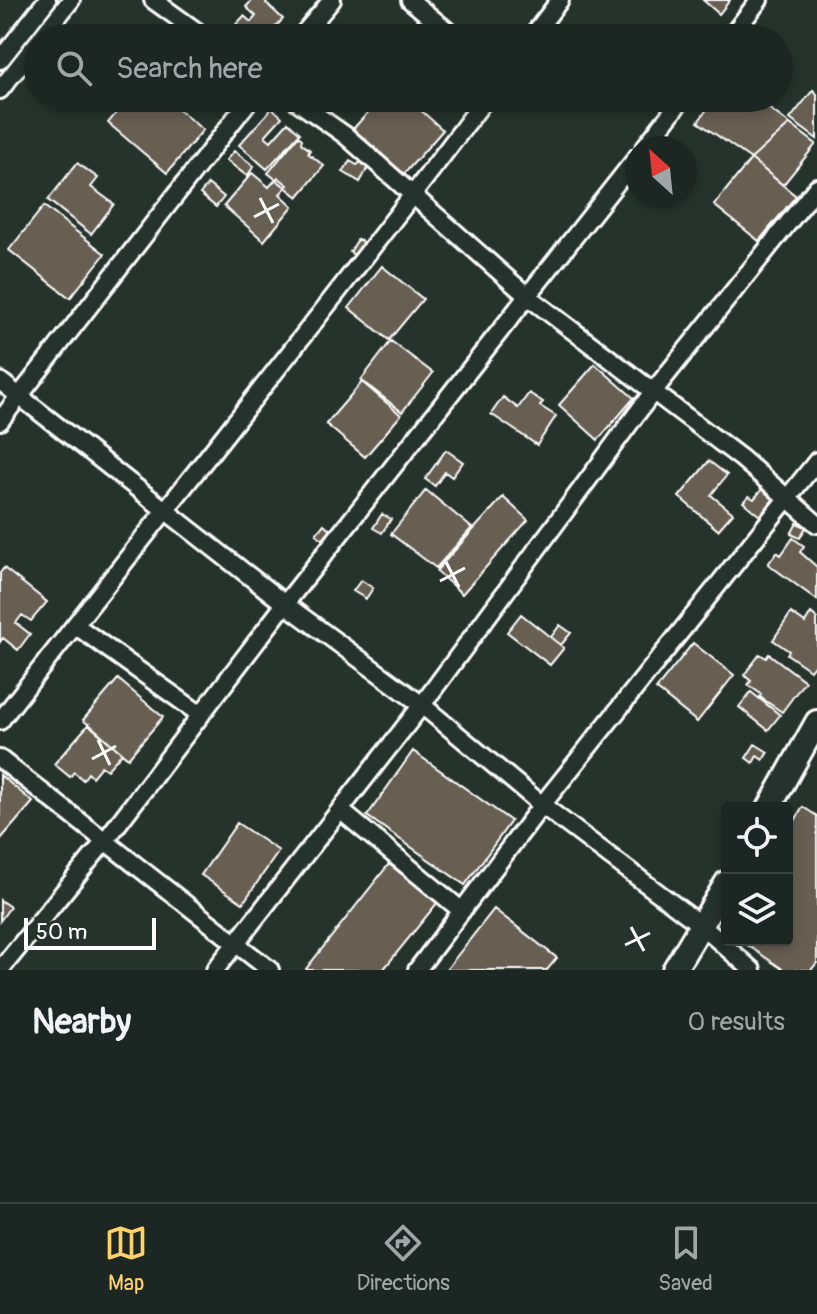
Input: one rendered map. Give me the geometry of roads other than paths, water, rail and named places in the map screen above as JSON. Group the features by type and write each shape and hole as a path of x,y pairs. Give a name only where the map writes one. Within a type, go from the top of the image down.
{"street":[{"path":"28,24 47,0"},
{"path":"52,24 71,0"},
{"path":"153,0 186,24"},
{"path":"312,24 332,0"},
{"path":"410,0 439,24"},
{"path":"542,24 560,0"},
{"path":"741,24 759,0"},
{"path":"0,60 24,29"},
{"path":"0,90 24,60"},
{"path":"0,421 240,112"},
{"path":"312,112 345,135 526,295 741,458 817,524"},
{"path":"0,721 476,112"},
{"path":"653,136 672,112"},
{"path":"0,970 105,841 285,604 625,172"},
{"path":"215,970 422,705 652,393 817,187"},
{"path":"0,381 285,604 422,705 542,805 702,926 752,970"},
{"path":"417,970 542,805 817,461"},
{"path":"75,625 201,715"},
{"path":"772,802 817,722"},
{"path":"0,759 270,970"},
{"path":"340,810 462,911"},
{"path":"674,970 721,893"}]}
